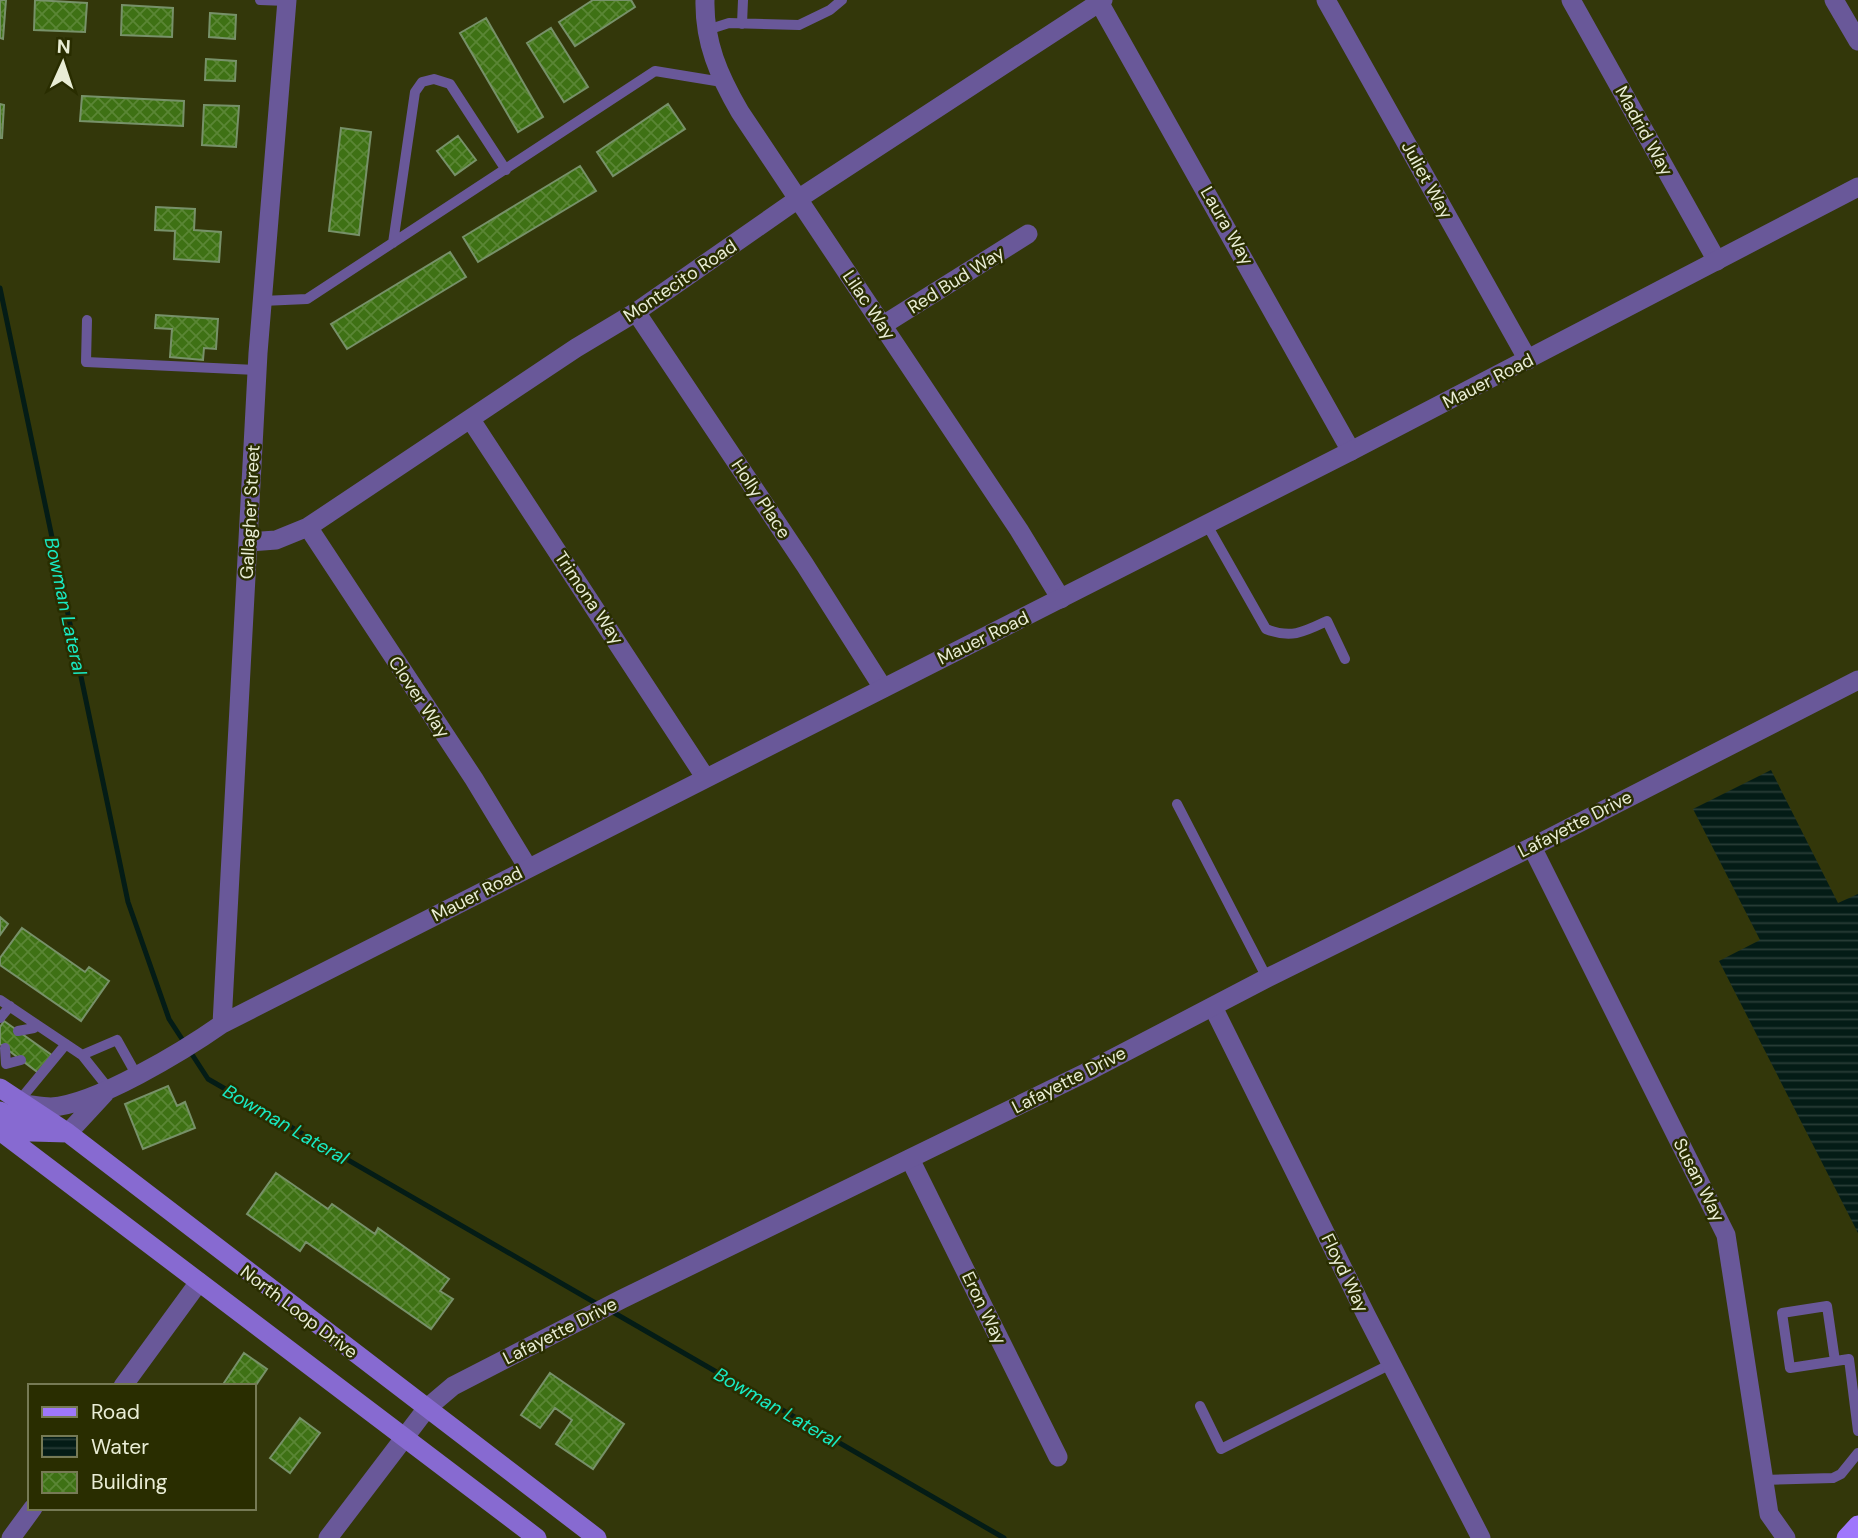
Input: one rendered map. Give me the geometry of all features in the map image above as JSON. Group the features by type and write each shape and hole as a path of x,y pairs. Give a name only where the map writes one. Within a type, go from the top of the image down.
{"main road":[{"name":"North Loop Drive","path":"0,1088 68,1133 597,1538"},
{"path":"0,1111 32,1132 68,1133"},
{"name":"North Loop Drive","path":"0,1132 406,1436 537,1538"},
{"path":"1846,1538 1858,1525"}],"street":[{"name":"Lilac Way","path":"705,0 707,30 722,82 1061,599"},
{"name":"Juliet Way","path":"1326,0 1528,360"},
{"name":"Madrid Way","path":"1572,0 1717,261"},
{"path":"1834,0 1858,41"},
{"name":"Gallagher Street","path":"222,1024 257,370 287,1"},
{"name":"Montecito Road","path":"249,542 276,540 308,527 576,348 636,312 798,199 1101,1"},
{"name":"Laura Way","path":"1101,1 1351,451"},
{"name":"Mauer Road","path":"22,1103 52,1107 108,1089 173,1055 222,1024 1207,525 1858,187"},
{"name":"Red Bud Way","path":"883,325 1028,234"},
{"name":"Holly Place","path":"636,312 754,487 883,688"},
{"name":"Trimona Way","path":"471,420 705,777"},
{"name":"Clover Way","path":"308,527 474,779 528,868"},
{"name":"Lafayette Drive","path":"328,1538 427,1408 453,1386 622,1299 1532,847 1858,680"},
{"name":"Susan Way","path":"1532,847 1726,1235 1769,1514 1786,1538"},
{"name":"Floyd Way","path":"1213,1007 1481,1538"},
{"name":"Mauer Road","path":"68,1133 108,1089"},
{"name":"Eron Way","path":"910,1158 1058,1457"},
{"path":"124,1384 199,1282"},
{"path":"11,1538 32,1510"}],"lane":[{"path":"260,0 287,1"},
{"path":"742,24 743,0"},
{"path":"707,30 729,23 799,25 830,10 842,0"},
{"path":"262,301 307,299 655,71 722,82"},
{"path":"393,243 415,92 422,82 434,79 450,84 506,170"},
{"path":"87,320 86,362 257,370"},
{"path":"1207,525 1266,629 1282,636 1296,636 1327,621 1345,659"},
{"path":"1177,804 1267,978"},
{"path":"0,1018 5,1003 35,1026 82,1055 108,1089"},
{"path":"18,1031 35,1026"},
{"path":"34,1042 35,1026"},
{"path":"82,1055 117,1040 136,1074"},
{"path":"22,1103 66,1045"},
{"path":"5,1048 3,1068 21,1060"},
{"path":"1835,1361 1827,1306 1782,1313 1790,1368 1854,1359 1858,1428"},
{"path":"1200,1406 1221,1449 1391,1364"},
{"path":"1763,1480 1833,1478 1841,1475 1858,1453"}],"water":[{"path":"1771,770 1838,903 1858,894 1858,1233 1719,961 1760,940 1693,809"}],"building":[{"path":"0,0 6,0 3,39 0,38"},
{"path":"35,0 87,3 85,32 34,30"},
{"path":"593,0 631,0 635,7 575,46 559,22"},
{"path":"122,5 173,8 172,37 121,35"},
{"path":"210,13 236,15 235,39 209,37"},
{"path":"486,18 543,117 518,132 460,33"},
{"path":"551,28 588,87 564,102 527,43"},
{"path":"206,59 236,61 235,81 205,80"},
{"path":"82,96 184,101 183,126 80,121"},
{"path":"0,104 4,105 2,138 0,138"},
{"path":"668,104 685,129 613,176 597,152"},
{"path":"204,105 239,106 236,147 202,145"},
{"path":"341,128 371,132 359,235 329,231"},
{"path":"458,136 476,160 455,175 437,151"},
{"path":"580,166 596,191 478,262 463,237"},
{"path":"156,207 195,209 194,230 221,232 219,262 174,259 175,231 155,230"},
{"path":"450,252 466,277 347,349 331,324"},
{"path":"156,315 218,319 216,349 204,348 203,360 170,357 172,329 155,328"},
{"path":"0,917 8,924 0,935"},
{"path":"22,928 85,972 89,967 109,981 81,1021 0,965 0,958"},
{"path":"4,1021 53,1056 40,1074 0,1044 0,1027"},
{"path":"168,1086 177,1106 185,1102 195,1128 143,1149 125,1104"},
{"path":"276,1173 328,1209 332,1204 375,1234 378,1228 449,1279 440,1291 453,1299 431,1329 306,1242 300,1251 247,1214"},
{"path":"244,1353 267,1369 256,1385 223,1384"},
{"path":"550,1373 624,1424 593,1469 556,1444 572,1420 555,1408 540,1428 521,1415"},
{"path":"300,1418 320,1433 290,1473 270,1458"}],"waterway":[{"name":"Bowman Lateral","path":"0,288 128,902 169,1019 208,1079 599,1305"},
{"name":"Bowman Lateral","path":"611,1311 1004,1538"}]}
